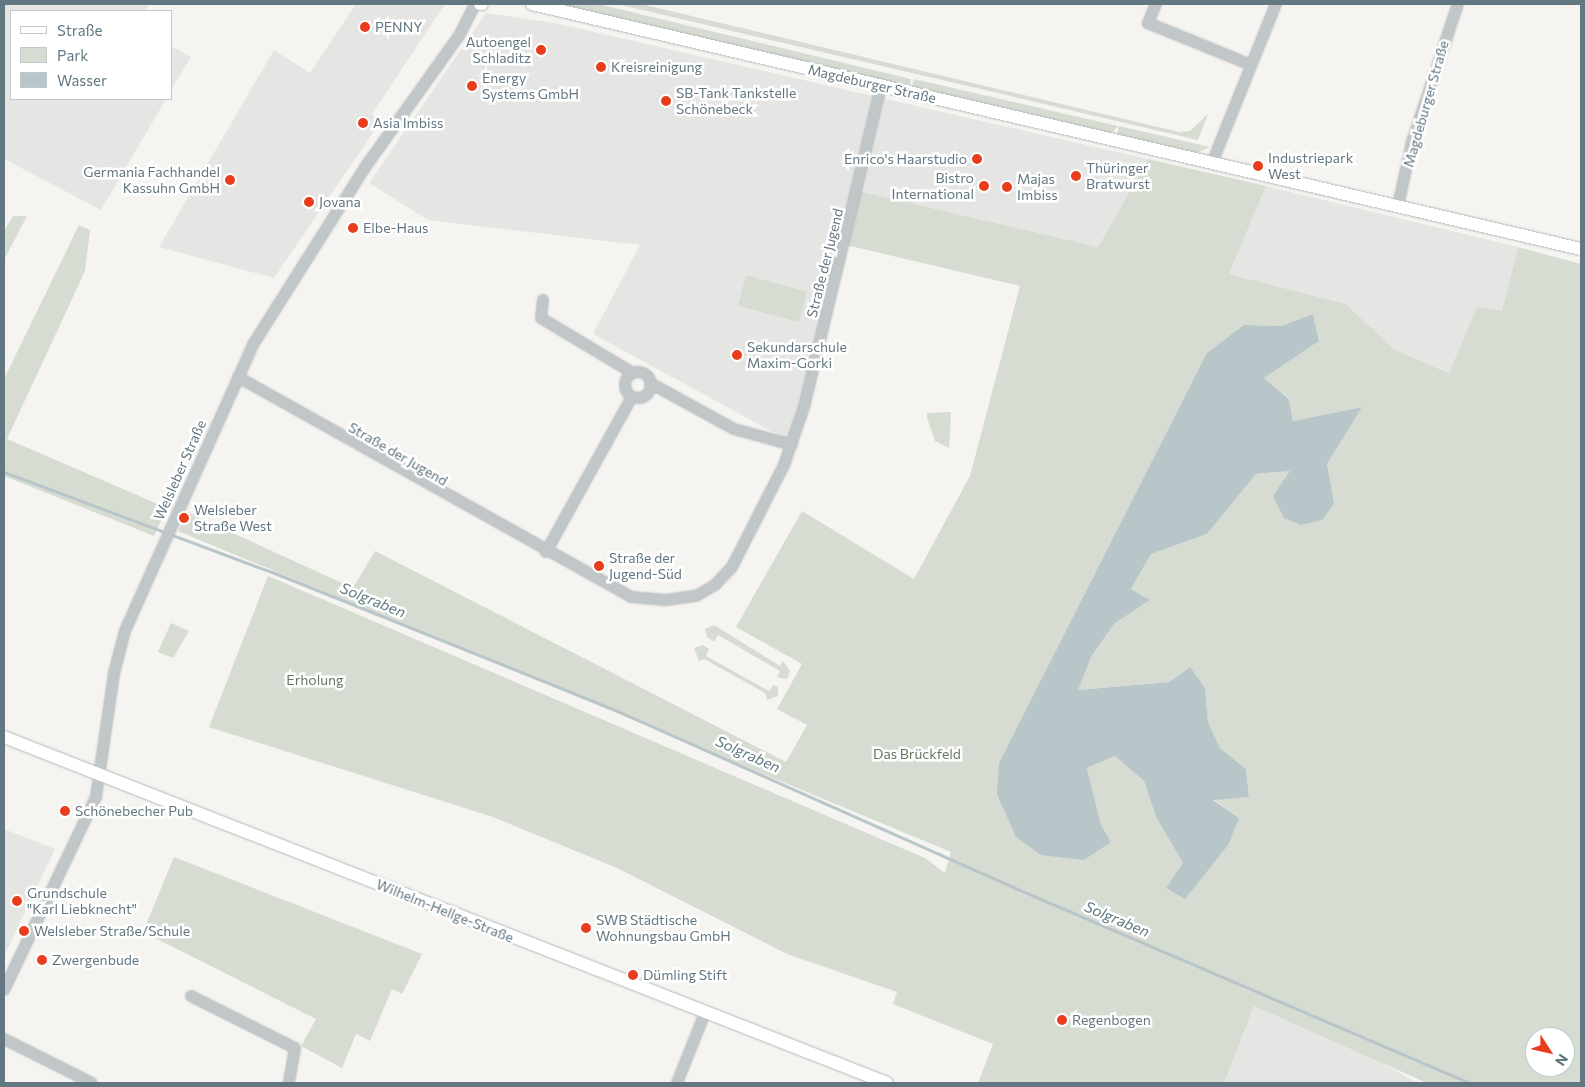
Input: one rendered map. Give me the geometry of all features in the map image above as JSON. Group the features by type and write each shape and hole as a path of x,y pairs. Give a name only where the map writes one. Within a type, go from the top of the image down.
{"main road":[{"name":"Magdeburger Straße","path":"532,4 1581,249"},
{"name":"Wilhelm-Hellge-Straße","path":"4,737 705,1014 887,1083"}],"street":[{"name":"Welsleber Straße","path":"4,990 9,968 89,814 100,774 114,673 125,631 166,534 238,377 274,306 460,34 475,4"},
{"path":"1156,4 1148,23 1251,65"},
{"path":"1212,163 1276,4"},
{"name":"Magdeburger Straße","path":"1398,206 1412,142 1458,4"},
{"name":"Straße der Jugend","path":"238,377 546,552 631,597 666,600 696,596 715,585 732,567 771,496 792,446 881,86"},
{"path":"543,300 541,318 633,373 642,373 650,382 734,429 792,446"},
{"path":"632,397 625,385 633,373"},
{"path":"632,397 645,395 650,382"},
{"path":"546,552 632,397"},
{"path":"191,996 295,1048 289,1083"},
{"path":"677,1083 705,1014"},
{"path":"4,1039 92,1083"}],"shaded area":[{"path":"4,4 149,4 145,10 10,10 10,100 165,100 101,210 4,159"},
{"path":"356,4 445,4 372,114 381,121 274,278 159,247 274,50 310,73"},
{"path":"486,13 555,23 1148,159 1098,247 856,190 791,442 593,334 640,245 428,220 369,183"},
{"path":"172,47 191,57 172,88"},
{"path":"1266,186 1518,247 1502,312 1477,308 1450,373 1395,350 1346,304 1229,274"},
{"name":"Grundschule \"Karl Liebknecht\"","path":"4,829 55,849 5,954 4,954"},
{"path":"1254,1006 1371,1057 1418,1083 1224,1083"}],"green space":[{"path":"552,4 598,4 911,79 909,87"},
{"path":"617,4 641,4 1179,132 1190,131 1208,114 1198,140"},
{"path":"914,79 1118,126 1111,134 912,88"},
{"path":"1119,126 1210,147 1196,153 1117,135"},
{"path":"1148,159 1266,186 1229,274 1346,304 1395,350 1449,373 1477,307 1502,311 1518,247 1581,264 1581,1083 1427,1083 1254,1006 1224,1083 978,1083 993,1044 893,1004 897,992 787,954 617,868 493,817 209,727 268,576 925,858 945,873 951,852 178,531 187,512 353,588 375,551 786,762 807,725 777,709 802,664 736,627 802,511 914,579 970,476 1020,286 842,244 855,190 1098,247","holes":["1313,314 1319,341 1264,378 1289,398 1293,421 1361,407 1327,464 1333,504 1290,471 1256,474 1207,534 1151,554 1131,589 1150,600 1114,624 1091,657 1077,690 1169,682 1189,667 1205,688 1208,722 1220,748 1246,769 1249,797 1213,799 1239,818 1183,863 1156,817 1144,781 1115,756 1087,768 1101,825 1111,842 999,763 1244,325 1281,326"]},
{"path":"13,216 27,216 4,260 4,231"},
{"path":"79,225 90,230 85,271 7,439 167,508 154,536 4,476 4,379"},
{"path":"746,275 807,292 799,322 738,306"},
{"path":"951,412 949,448 935,441 927,413"},
{"path":"171,623 189,631 173,658 158,652"},
{"path":"714,625 780,666 783,661 790,671 787,679 777,677 780,671 718,635 714,642 707,637 705,629"},
{"path":"703,645 709,649 706,656 769,691 773,685 778,687 778,696 767,700 765,693 704,659 699,661 694,648"},
{"path":"174,857 422,954 402,994 392,989 370,1041 356,1034 342,1068 301,1046 316,1019 143,932"}],"water":[{"path":"1313,314 1319,341 1264,378 1289,399 1293,421 1362,407 1327,464 1334,504 1322,520 1301,525 1284,518 1273,496 1290,471 1256,474 1207,534 1151,554 1131,589 1150,600 1114,624 1091,657 1078,690 1169,682 1190,667 1205,688 1208,722 1220,748 1246,769 1249,797 1213,800 1239,818 1228,845 1185,899 1166,888 1183,863 1156,817 1144,781 1115,756 1087,768 1101,825 1111,842 1084,860 1041,855 1016,837 997,794 999,763 1207,353 1244,325 1281,326"}],"waterway":[{"name":"Solgraben","path":"4,472 272,572 613,709 1015,888 1471,1083"}],"place":[{"name":"PENNY","path":"365,27"},
{"name":"Autoengel Schladitz","path":"541,50"},
{"name":"Kreisreinigung","path":"601,67"},
{"name":"Energy Systems GmbH","path":"472,86"},
{"name":"SB-Tank Tankstelle Schönebeck","path":"666,101"},
{"name":"Asia Imbiss","path":"363,123"},
{"name":"Enrico's Haarstudio","path":"977,159"},
{"name":"Industriepark West","path":"1258,166"},
{"name":"Thüringer Bratwurst","path":"1076,176"},
{"name":"Germania Fachhandel Kassuhn GmbH","path":"230,180"},
{"name":"Bistro International","path":"984,186"},
{"name":"Majas Imbiss","path":"1007,187"},
{"name":"Jovana","path":"309,202"},
{"name":"Elbe-Haus","path":"353,228"},
{"name":"Sekundarschule Maxim-Gorki","path":"737,355"},
{"name":"Welsleber Straße West","path":"184,518"},
{"name":"Straße der Jugend-Süd","path":"599,566"},
{"name":"Schönebecher Pub","path":"65,811"},
{"name":"Grundschule \"Karl Liebknecht\"","path":"17,901"},
{"name":"SWB Städtische Wohnungsbau GmbH","path":"586,928"},
{"name":"Welsleber Straße/Schule","path":"24,931"},
{"name":"Zwergenbude","path":"42,960"},
{"name":"Dümling Stift","path":"633,975"},
{"name":"Regenbogen","path":"1062,1020"}],"park label":[{"name":"Erholung","path":"315,680"},
{"name":"Das Brückfeld","path":"917,754"}]}
